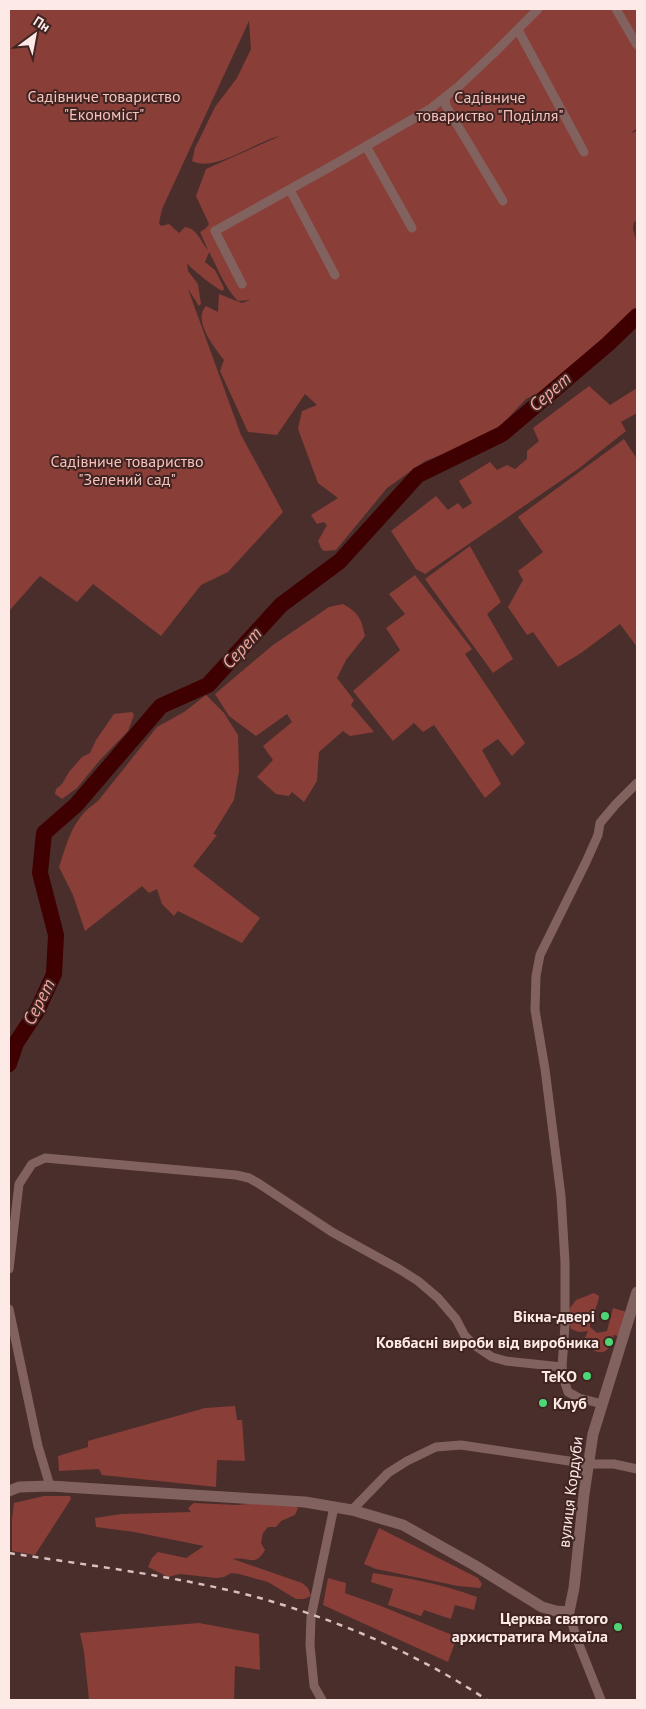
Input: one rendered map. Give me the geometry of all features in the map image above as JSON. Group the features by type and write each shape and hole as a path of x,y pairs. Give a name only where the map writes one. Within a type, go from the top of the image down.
{"street":[{"path":"242,284 215,231 430,109 445,98 538,9"},
{"path":"616,9 637,45"},
{"path":"518,30 584,152"},
{"path":"445,98 446,106 503,201"},
{"path":"366,146 412,228"},
{"path":"290,190 335,275"},
{"path":"602,1404 579,1398 568,1392 564,1383 562,1367 565,1325 565,1262 561,1196 545,1069 535,1010 536,976 540,955 586,862 598,834 600,823 637,783"},
{"path":"9,1269 19,1184 32,1164 45,1158 236,1175 258,1183 323,1227 418,1281 438,1298 456,1319 465,1336 474,1345 492,1357 506,1361 562,1367"},
{"name":"вулиця Кордуби","path":"569,1612 574,1588 584,1494 593,1434 637,1292"},
{"path":"9,1309 38,1446 50,1486"},
{"path":"352,1510 388,1473 407,1461 436,1447 461,1446 589,1464 614,1464 637,1469"},
{"path":"14,1489 50,1486 305,1502 352,1510 404,1525 542,1607 569,1612 576,1637 601,1700"},
{"path":"322,1700 314,1686 310,1645 311,1617 334,1507"}],"green space":[{"path":"9,9 637,9 637,128 631,133 637,131 637,221 634,222 633,229 637,243 637,307 556,385 526,399 492,435 425,461 387,488 336,550 324,551 318,541 327,525 324,522 317,524 311,515 338,498 318,483 298,429 302,411 317,405 305,394 277,435 248,432 220,371 224,360 206,334 203,326 202,312 206,306 218,312 219,294 242,303 250,300 238,301 233,296 209,252 205,262 215,270 224,288 223,291 205,279 187,263 188,271 198,284 201,304 199,306 188,289 241,435 283,512 228,572 201,585 161,636 93,584 77,602 40,576 9,611","holes":["249,21 251,49 237,78 215,107 195,148 192,161 201,164 224,160 280,136 206,169 196,196 209,224 200,232 208,250 193,230 185,227 179,233 169,224 161,226 159,223 162,209"]},
{"path":"589,386 610,405 637,388 637,413 621,422 626,431 578,469 425,574 416,569 391,531 436,496 448,510 458,503 463,509 472,503 459,481 490,462 497,470 507,465 515,469 527,459 527,451 539,441 533,428"},
{"path":"624,439 637,459 637,647 620,624 581,653 558,667 533,632 527,635 508,607 523,580 518,571 543,552 518,517"},
{"path":"470,546 501,602 487,614 513,659 493,673 425,579"},
{"path":"415,575 472,649 465,654 525,743 512,756 498,739 482,750 501,784 485,798 434,725 423,732 414,723 393,741 353,691 400,650 386,628 405,614 389,594"},
{"path":"343,604 353,610 358,617 365,636 346,660 337,678 354,700 351,705 374,732 350,736 343,731 319,752 317,781 304,802 292,792 289,796 276,794 257,777 273,760 263,746 292,722 287,714 256,736 229,716 215,694 273,645 329,607"},
{"path":"206,695 224,713 238,735 239,771 234,800 213,834 217,835 193,866 260,918 242,943 178,911 174,916 162,904 157,889 149,893 142,886 85,931 73,895 59,867 72,830 82,815 98,801 157,727 184,712"},
{"path":"132,712 134,715 128,731 100,760 77,788 62,799 55,794 56,789 62,784 69,772 82,757 90,753 96,740 114,714"},
{"path":"594,1293 599,1296 590,1327 597,1333 607,1331 613,1308 627,1312 619,1336 613,1335 612,1343 603,1352 595,1351 580,1340 585,1338 588,1331 579,1332 571,1329 567,1312 576,1300"},
{"path":"235,1406 237,1420 242,1420 245,1461 217,1460 216,1487 102,1475 99,1469 59,1471 58,1456 88,1447 88,1441 205,1408"},
{"path":"44,1496 70,1496 71,1499 35,1555 12,1551 14,1503"},
{"path":"268,1502 291,1503 298,1508 295,1515 281,1521 276,1527 268,1527 263,1533 261,1543 265,1550 258,1559 233,1559 302,1583 308,1588 311,1596 304,1599 296,1599 268,1582 239,1574 231,1573 224,1577 216,1578 180,1574 168,1577 148,1567 152,1558 158,1552 186,1558 204,1546 134,1532 96,1527 95,1518 121,1514 191,1512 188,1508 194,1503 237,1505"},
{"path":"379,1528 478,1578 482,1584 480,1588 458,1586 376,1569 364,1564"},
{"path":"373,1573 451,1588 477,1597 474,1610 455,1605 451,1619 424,1610 421,1616 388,1605 393,1589 371,1582"},
{"path":"328,1578 346,1583 345,1593 457,1637 448,1662 323,1605"},
{"path":"199,1623 259,1634 260,1670 235,1666 234,1700 89,1700 80,1633"}],"waterway":[{"name":"Серет","path":"9,1064 16,1043 37,1011 54,974 56,935 40,873 44,833 76,805 161,706 208,685 281,605 340,561 418,475 502,434 608,344 637,316"}],"railway":[{"path":"9,1553 171,1578 267,1600 324,1619 381,1642 435,1669 487,1700"}],"place":[{"name":"Вікна-двері","path":"605,1316"},
{"name":"Ковбасні вироби від виробника","path":"609,1342"},
{"name":"ТеКО","path":"587,1376"},
{"name":"Клуб","path":"543,1403"},
{"name":"Церква святого архистратига Михаїла","path":"618,1627"}],"park label":[{"name":"Садівниче товариство \"Економіст\"","path":"104,105"},
{"name":"Садівниче товариство \"Поділля\"","path":"490,106"},
{"name":"Садівниче товариство \"Зелений сад\"","path":"127,470"}]}
